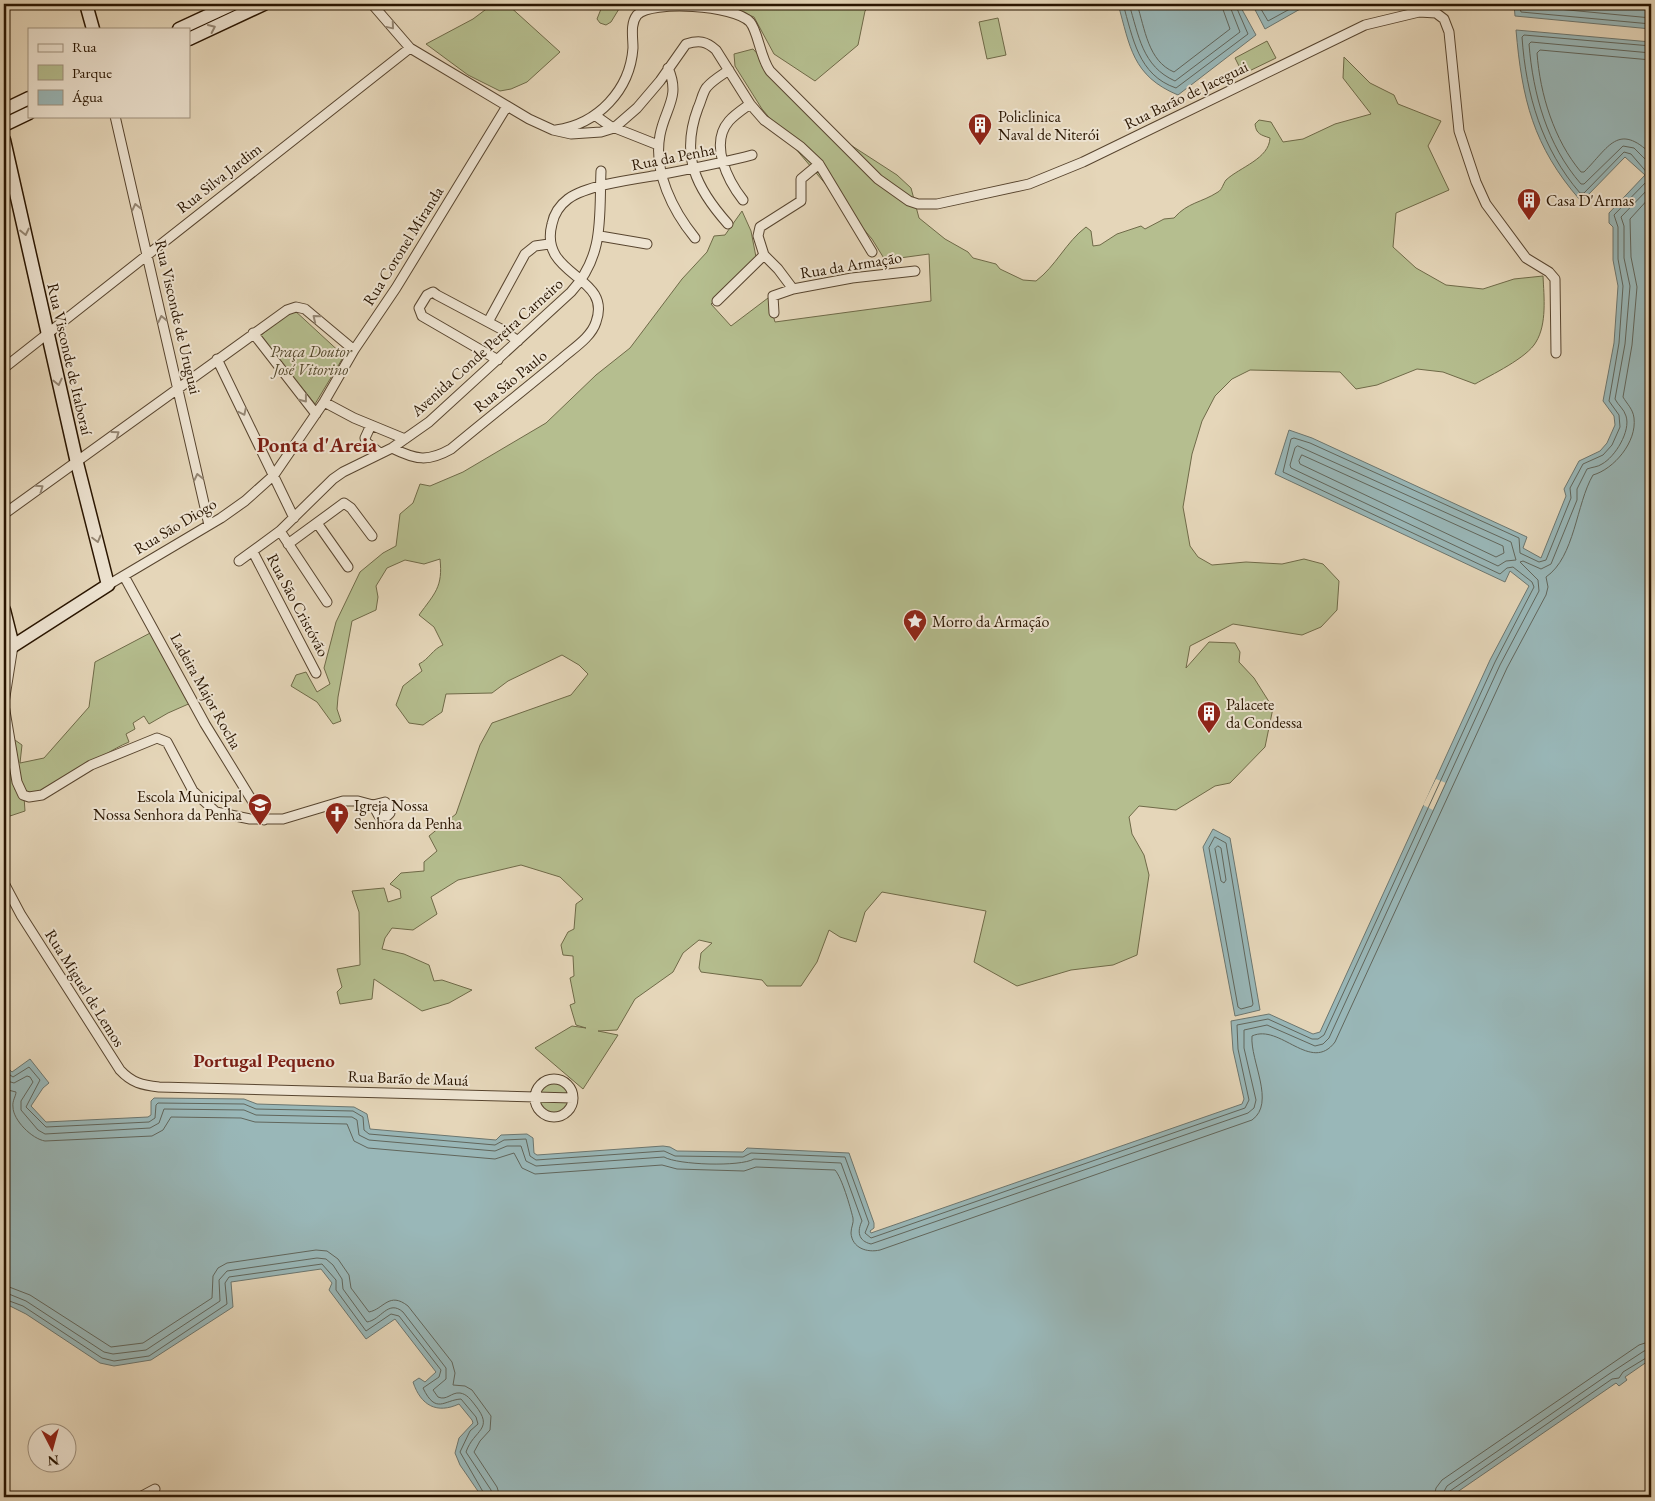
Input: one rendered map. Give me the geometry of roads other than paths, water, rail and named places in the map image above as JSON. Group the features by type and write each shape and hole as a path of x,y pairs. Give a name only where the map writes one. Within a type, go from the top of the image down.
{"street":[{"path":"86,4 93,28"},
{"path":"181,28 233,4"},
{"path":"190,39 264,4"},
{"path":"372,4 410,48 529,119 556,130 581,134 614,128"},
{"name":"Rua Barão de Jaceguai","path":"556,130 575,127 596,116 625,82 630,68 635,18 644,8 653,5 685,4 730,12 748,20 752,25 764,61 770,71 878,180 909,202 918,204 946,204 1029,184 1083,162 1365,25 1419,12 1436,14 1444,19 1449,32 1459,131 1476,182 1486,204 1526,258 1549,272 1555,279 1556,353"},
{"name":"Rua da Armação","path":"614,128 637,108 686,44 702,41 716,50 750,104 764,120 801,147 820,164 872,252"},
{"name":"Rua Silva Jardim","path":"4,368 410,48"},
{"path":"668,68 675,87 658,145 662,174 676,213 695,238"},
{"path":"728,224 712,206 691,168 691,146 696,115 706,87 729,70"},
{"path":"4,110 28,98"},
{"path":"742,200 732,186 723,163 721,142 728,122 750,104"},
{"name":"Rua Coronel Miranda","path":"324,402 354,350 396,288 507,106"},
{"path":"4,125 28,113"},
{"path":"596,116 614,128 658,145"},
{"name":"Rua Visconde de Uruguai","path":"114,118 148,254 177,389 210,525"},
{"name":"Rua Visconde de Itaboraí","path":"4,140 9,187 108,585"},
{"name":"Rua da Penha","path":"549,244 553,220 560,206 569,198 581,192 691,168 723,163 752,155"},
{"path":"717,301 764,255 758,236 760,226 801,201 800,179 820,164"},
{"name":"Avenida Conde Pereira Carneiro","path":"239,561 280,531 333,479 392,448 443,410 560,304 582,281 600,236 601,171"},
{"path":"600,236 647,244"},
{"path":"488,322 525,254 535,246 549,244"},
{"name":"Rua São Paulo","path":"392,448 413,457 424,459 437,457 451,449 528,387 587,336 596,323 599,303 595,294 560,262 549,244"},
{"name":"Rua da Armação","path":"764,255 793,290"},
{"name":"Rua da Armação","path":"774,313 773,296 793,290 852,278 914,271"},
{"path":"498,360 422,316 419,308 427,295 433,292 518,341"},
{"path":"4,514 77,463 253,333 296,307 305,309 315,316 354,350"},
{"path":"253,333 316,414"},
{"path":"217,359 294,518"},
{"path":"324,402 405,439"},
{"name":"Rua São Diogo","path":"13,646 108,585 210,525 245,501 274,475 324,402"},
{"path":"371,425 365,438 366,442 380,453"},
{"path":"288,544 340,505 347,504 372,536"},
{"path":"317,523 348,567"},
{"path":"280,531 327,602"},
{"name":"Rua São Cristóvão","path":"253,552 316,673"},
{"name":"Ladeira Major Rocha","path":"124,576 205,724 264,820"},
{"path":"4,610 13,646 4,704 16,782 23,795 29,797 42,795 91,765 158,738 167,742 193,791 211,809 235,817 264,820 283,819 343,801 369,804"},
{"name":"Rua Miguel de Lemos","path":"4,884 26,924 120,1070 132,1082 159,1087"},
{"path":"554,1079 566,1082 573,1098 568,1110 557,1116 544,1114 536,1104 535,1098 536,1092 543,1082 554,1079"},
{"name":"Rua Barão de Mauá","path":"159,1087 573,1098"},
{"path":"140,1497 155,1489"}],"water":[{"path":"1118,4 1239,4 1256,35 1178,95 1151,79 1142,69 1130,46"},
{"path":"1252,4 1309,4 1265,29"},
{"path":"1514,4 1651,4 1651,29 1515,16"},
{"path":"1516,30 1651,42 1651,1359 1625,1377 1627,1380 1619,1386 1616,1383 1450,1497 482,1497 460,1465 455,1453 459,1438 473,1423 472,1420 459,1404 451,1407 437,1408 431,1406 420,1397 413,1382 419,1378 425,1382 436,1372 395,1319 366,1339 329,1290 332,1283 321,1269 231,1282 233,1307 151,1360 114,1366 100,1363 26,1314 4,1303 4,1064 12,1072 30,1059 49,1083 43,1088 31,1106 46,1122 148,1117 151,1115 151,1101 154,1098 244,1099 257,1104 354,1107 367,1114 370,1129 496,1140 501,1135 527,1134 533,1138 534,1153 537,1155 663,1146 677,1151 743,1152 747,1148 849,1153 874,1223 874,1228 870,1231 871,1233 1242,1104 1244,1099 1233,1050 1231,1021 1269,1014 1313,1034 1320,1032 1490,660 1529,586 1510,571 1505,582 1275,474 1289,430 1312,438 1527,537 1523,548 1541,558 1566,496 1564,489 1579,461 1600,451 1607,443 1615,425 1614,416 1603,401 1614,343 1618,286 1613,260 1613,227 1609,223 1609,213 1645,175 1625,157 1586,197 1580,200 1551,160 1533,121 1526,100"},
{"path":"1213,829 1230,838 1260,1010 1235,1016 1203,847"}],"place":[{"name":"Policlinica Naval de Niterói","path":"980,146"},
{"name":"Casa D'Armas","path":"1529,221"},
{"name":"Morro da Armação","path":"915,642"},
{"name":"Palacete da Condessa","path":"1209,734"},
{"name":"Escola Municipal Nossa Senhora da Penha","path":"260,826"},
{"name":"Igreja Nossa Senhora da Penha","path":"337,835"}],"district":[{"name":"Ponta d'Areia","path":"317,444"},
{"name":"Portugal Pequeno","path":"264,1060"}],"park label":[{"name":"Praça Doutor José Vitorino","path":"311,360"}]}
